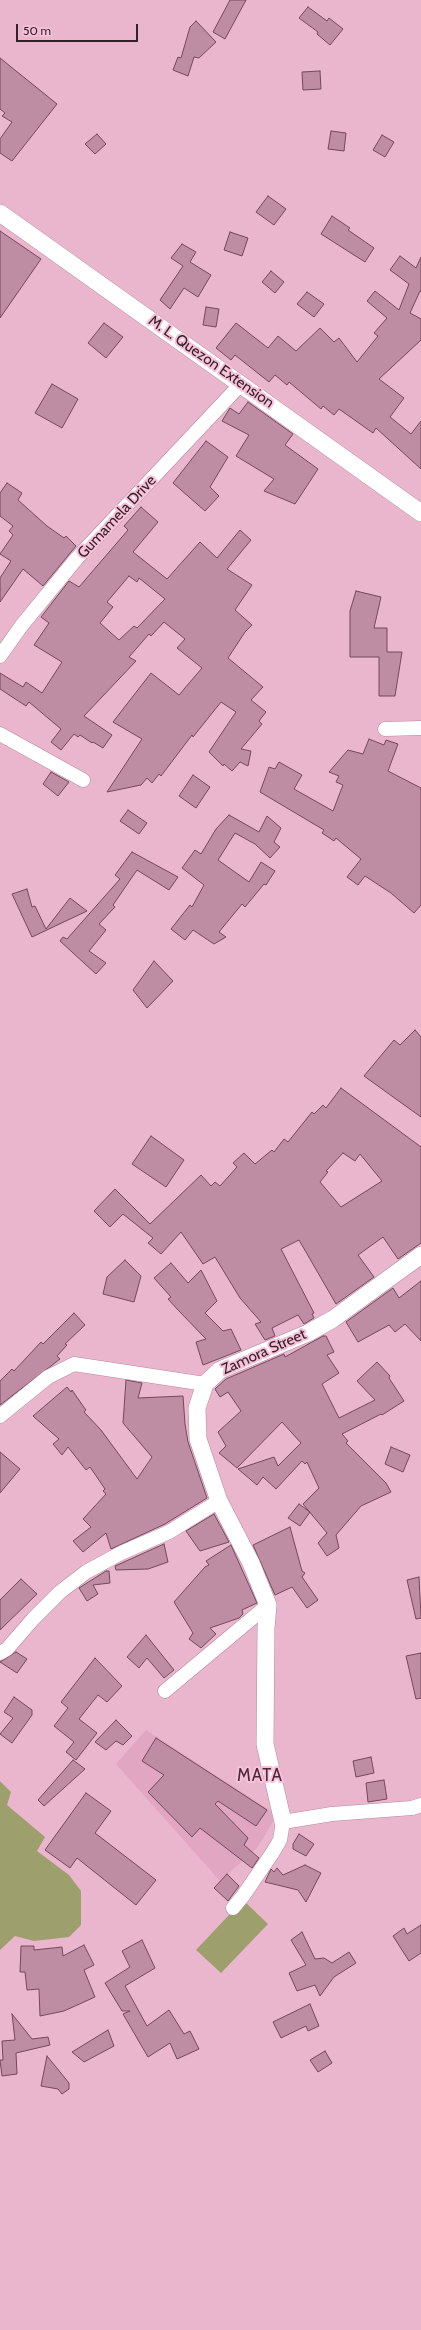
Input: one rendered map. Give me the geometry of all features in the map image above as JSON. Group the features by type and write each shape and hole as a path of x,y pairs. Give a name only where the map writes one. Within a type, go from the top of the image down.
{"street":[{"name":"M. L. Quezon Extension","path":"0,213 421,513"},
{"name":"Gumamela Drive","path":"0,656 22,625 77,558 241,384"},
{"path":"385,729 421,728"},
{"path":"0,734 83,780"},
{"name":"Zamora Street","path":"268,1605 251,1563 219,1501 198,1440 197,1408 205,1384 220,1370 308,1333 333,1319 421,1255"},
{"path":"0,1416 48,1377 74,1364 205,1384"},
{"path":"0,1653 60,1592 86,1572 121,1553 169,1532 219,1501"},
{"path":"164,1691 268,1605"},
{"path":"233,1908 244,1896 280,1840 283,1822 265,1744 266,1628 268,1605"},
{"path":"283,1822 332,1814 412,1808 421,1805"}],"shaded area":[{"path":"146,1730 277,1815 257,1848 220,1881 116,1764"}],"green space":[{"path":"0,1781 11,1792 7,1805 45,1837 37,1851 69,1875 81,1891 81,1925 69,1937 34,1941 15,1936 0,1950"},
{"path":"243,1900 268,1924 221,1973 196,1950"}],"building":[{"path":"230,0 246,0 225,39 213,32"},
{"path":"308,7 327,21 329,18 343,29 330,45 317,34 318,32 299,18"},
{"path":"196,21 216,42 199,58 194,57 188,76 173,70 178,57 181,58 190,27"},
{"path":"0,58 57,104 12,161 0,153 0,139 12,122 2,116 5,113 0,109"},
{"path":"320,71 321,89 303,90 302,72"},
{"path":"331,131 346,133 344,151 328,149"},
{"path":"97,134 106,144 95,154 85,144"},
{"path":"382,135 394,142 385,157 373,150"},
{"path":"268,196 286,209 274,225 256,212"},
{"path":"332,216 350,228 348,230 374,248 365,262 321,234"},
{"path":"0,231 41,259 0,318"},
{"path":"230,232 248,238 242,256 224,250"},
{"path":"182,244 196,252 190,262 211,275 198,297 184,288 170,309 160,300 183,266 171,258"},
{"path":"400,256 416,268 421,257 421,292 420,291 410,313 421,319 421,340 379,379 404,398 390,417 411,434 421,421 421,469 376,428 373,433 339,409 334,415 323,406 321,409 289,382 287,385 275,375 269,382 235,355 231,360 216,348 236,323 268,348 278,336 296,351 320,328 334,342 339,338 357,362 378,336 374,333 387,318 367,301 375,291 399,310 409,284 390,270"},
{"path":"271,271 284,282 275,293 262,282"},
{"path":"307,292 324,304 314,317 297,304"},
{"path":"206,307 219,309 216,327 203,325"},
{"path":"104,323 123,337 106,358 88,343"},
{"path":"52,384 78,399 62,428 35,413"},
{"path":"248,402 293,434 285,445 318,469 295,504 264,491 274,479 236,456 249,435 222,421 230,408 239,414"},
{"path":"206,441 228,457 210,487 219,496 205,511 173,483"},
{"path":"7,483 22,493 18,500 47,526 64,538 66,536 76,546 43,586 23,569 0,602 0,578 11,561 0,554 13,535 9,531 13,526 0,516 0,493"},
{"path":"141,507 158,522 133,552 167,579 200,542 217,558 240,530 251,540 227,569 252,585 235,610 252,625 245,632 228,658 263,687 251,700 266,712 259,721 262,724 241,749 251,751 248,766 240,762 232,771 224,764 223,766 209,752 236,712 221,702 193,737 192,735 161,776 159,774 152,783 147,778 141,785 107,792 142,739 113,722 151,673 179,695 202,668 177,648 185,639 164,622 151,636 149,634 129,657 136,661 84,716 112,735 103,748 80,735 78,737 74,734 61,750 51,742 61,729 29,702 26,706 0,689 0,673 23,687 26,682 42,693 62,662 34,645 49,623 41,617 69,581 79,587 128,530 124,526","holes":["129,576 137,582 139,578 165,599 137,628 134,626 119,640 100,623 113,607 107,602"]},
{"path":"356,591 381,597 374,628 387,628 387,652 402,652 395,696 379,696 379,657 350,657 350,611"},
{"path":"369,739 384,745 386,740 398,744 388,771 421,788 421,905 414,913 391,893 365,876 358,885 347,877 361,859 336,838 334,841 322,833 324,830 260,792 269,767 275,769 279,762 302,775 294,789 333,811 343,785 336,782 339,776 329,772 348,750 363,754"},
{"path":"51,772 69,782 58,796 43,784"},
{"path":"193,775 210,787 196,808 179,796"},
{"path":"128,810 147,823 139,834 120,821"},
{"path":"229,815 259,832 267,816 281,828 274,842 280,847 270,858 255,844 235,833 218,860 249,882 261,862 275,871 266,885 264,884 245,907 242,904 219,932 226,937 214,944 193,930 185,940 171,929 190,905 192,907 204,885 182,868 195,850 201,854 216,829"},
{"path":"132,852 178,877 169,890 137,870 113,905 115,907 99,924 106,930 89,951 106,963 96,974 60,941 63,937 67,939 120,879 115,875"},
{"path":"27,889 32,907 35,906 46,929 70,898 87,911 32,937 12,894"},
{"path":"154,961 173,981 147,1008 133,990"},
{"path":"415,1030 421,1037 421,1117 364,1076 394,1040 400,1045"},
{"path":"341,1088 421,1147 421,1243 398,1259 383,1237 358,1255 374,1277 336,1304 299,1240 281,1249 314,1313 312,1314 314,1318 304,1324 298,1315 272,1328 275,1336 265,1340 255,1324 261,1322 240,1298 215,1257 203,1264 181,1232 161,1254 148,1243 153,1238 123,1214 110,1227 94,1211 115,1189 150,1224 201,1175 211,1186 215,1182 220,1186 237,1167 233,1163 244,1153 255,1164 272,1150 274,1152 284,1139 288,1142 312,1112 314,1114 323,1105 326,1108","holes":["343,1153 355,1161 360,1154 382,1181 341,1207 320,1182 328,1172 326,1171"]},
{"path":"151,1136 184,1160 166,1187 132,1164"},
{"path":"125,1260 141,1276 134,1302 103,1294 107,1277"},
{"path":"171,1263 188,1283 201,1270 217,1301 205,1313 223,1331 231,1329 241,1350 203,1365 196,1342 206,1339 168,1299 171,1297 154,1278"},
{"path":"421,1281 421,1341 405,1324 395,1332 389,1325 358,1342 346,1322 393,1288 399,1298"},
{"path":"74,1313 85,1325 65,1344 67,1345 57,1356 60,1359 0,1405 0,1381 12,1369 14,1371 41,1342 43,1344"},
{"path":"323,1336 326,1336 334,1352 327,1355 339,1373 322,1384 339,1418 375,1400 357,1381 377,1362 390,1376 389,1378 404,1401 382,1415 381,1414 342,1434 348,1441 346,1443 386,1483 391,1492 361,1506 336,1535 339,1548 327,1556 318,1543 327,1533 303,1504 319,1488 307,1462 305,1464 302,1461 276,1489 263,1477 257,1485 238,1469 274,1457 278,1466 301,1443 282,1422 237,1468 219,1453 226,1446 218,1432 241,1411 228,1392 220,1397 215,1389 226,1379 284,1354 285,1357"},
{"path":"126,1380 142,1383 138,1398 183,1396 188,1442 207,1498 165,1524 111,1549 106,1533 83,1552 73,1541 91,1527 83,1519 106,1494 103,1491 105,1489 90,1467 86,1470 68,1447 62,1455 53,1444 59,1439 33,1416 67,1387 71,1392 72,1390 86,1410 84,1412 101,1430 137,1479 152,1457 123,1423"},
{"path":"391,1447 410,1455 403,1472 385,1464"},
{"path":"0,1452 20,1469 0,1493"},
{"path":"299,1504 310,1512 300,1526 288,1518"},
{"path":"214,1514 229,1542 200,1551 186,1531"},
{"path":"290,1527 302,1571 305,1573 302,1577 318,1600 307,1608 292,1587 275,1595 253,1545"},
{"path":"164,1544 168,1562 148,1569 116,1570 115,1566"},
{"path":"231,1545 257,1603 242,1610 243,1614 239,1618 210,1628 216,1634 201,1648 189,1639 193,1633 174,1602 205,1567 209,1565 206,1561"},
{"path":"106,1571 109,1571 110,1583 93,1585 98,1594 87,1601 79,1588"},
{"path":"419,1577 421,1618 416,1619 407,1580"},
{"path":"21,1579 37,1594 0,1630 0,1600"},
{"path":"146,1635 174,1670 164,1678 147,1658 139,1668 127,1657"},
{"path":"16,1652 27,1659 17,1673 0,1662"},
{"path":"421,1653 421,1698 416,1699 406,1656"},
{"path":"95,1658 122,1686 107,1702 98,1695 79,1719 97,1733 76,1760 66,1752 74,1742 54,1726 68,1708 61,1702"},
{"path":"14,1697 32,1710 32,1715 12,1743 0,1734 13,1718 4,1712"},
{"path":"116,1720 132,1736 123,1745 116,1741 106,1750 95,1742"},
{"path":"156,1738 267,1810 256,1826 218,1801 215,1804 248,1838 244,1845 259,1858 252,1868 200,1828 192,1837 148,1792 164,1775 142,1761"},
{"path":"371,1757 374,1773 356,1777 353,1761"},
{"path":"73,1760 85,1769 44,1806 38,1800"},
{"path":"384,1780 387,1799 368,1802 366,1783"},
{"path":"86,1793 111,1811 95,1833 156,1880 136,1905 77,1858 70,1868 45,1850"},
{"path":"299,1834 314,1844 306,1856 293,1849 293,1844"},
{"path":"305,1865 321,1873 306,1902 298,1890 265,1882 271,1869 274,1872 277,1868 283,1875"},
{"path":"227,1874 239,1886 228,1901 214,1888"},
{"path":"421,1925 421,1953 409,1961 393,1936 404,1928 407,1934"},
{"path":"302,1932 315,1959 324,1958 332,1963 349,1952 356,1963 334,1977 320,1996 315,1985 297,1991 289,1973 306,1965 291,1940"},
{"path":"142,1940 155,1968 125,1986 147,2026 169,2010 184,2034 190,2031 199,2049 177,2059 170,2043 148,2057 123,2014 130,2011 122,2011 105,1983 130,1967 122,1951"},
{"path":"84,1945 94,1965 84,1970 95,1997 64,2011 40,2016 39,1989 27,1990 25,1972 20,1972 21,1946 34,1946 34,1950 62,1947 63,1956"},
{"path":"310,2004 319,2026 308,2031 306,2026 281,2038 273,2022"},
{"path":"12,2014 32,2039 48,2037 50,2045 16,2053 17,2074 2,2076 0,2060 3,2060 2,2041 15,2040"},
{"path":"108,2030 114,2046 84,2062 72,2052"},
{"path":"325,2051 332,2063 318,2072 310,2060"},
{"path":"47,2056 69,2083 69,2089 62,2094 58,2089 41,2086"}],"district":[{"name":"MATA","path":"260,1776"}]}
